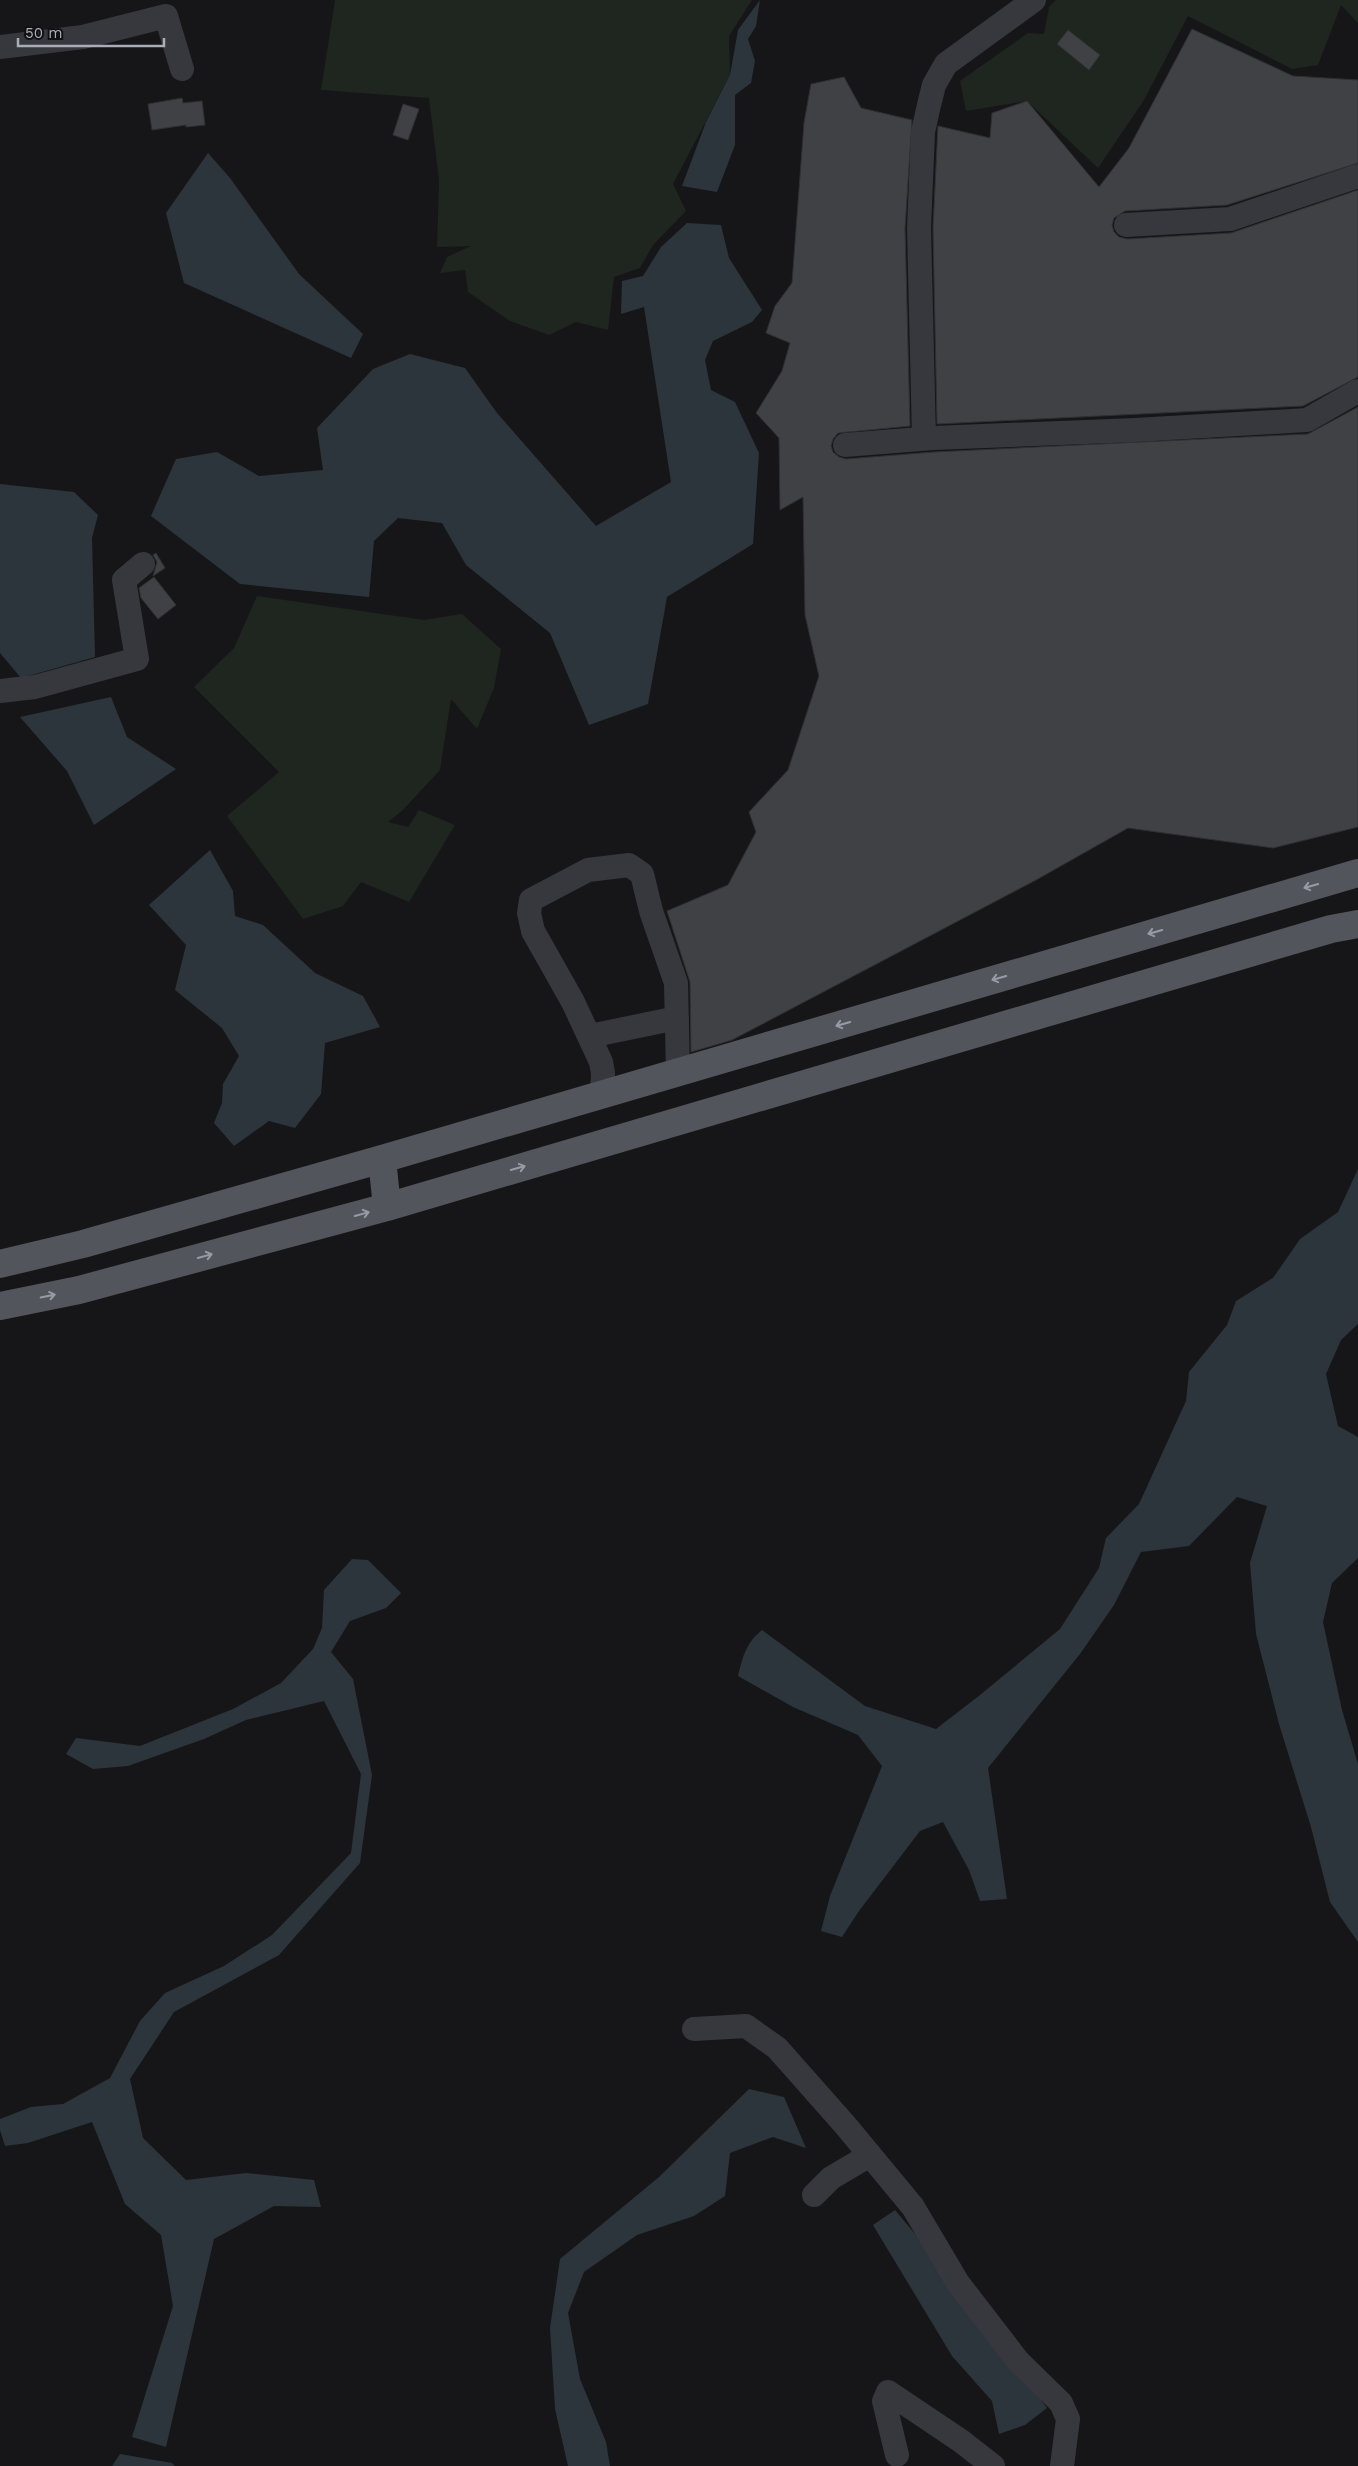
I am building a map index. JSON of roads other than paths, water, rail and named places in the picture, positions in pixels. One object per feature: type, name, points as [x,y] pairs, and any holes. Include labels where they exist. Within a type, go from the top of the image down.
[{"type":"main road","points":[[0,1264],[83,1244],[382,1160],[1358,873]]},
{"type":"main road","points":[[0,1306],[80,1290],[387,1207],[1321,931],[1358,924]]},
{"type":"main road","points":[[382,1160],[387,1207]]},
{"type":"street","points":[[924,438],[919,228],[923,132],[934,85],[946,64],[1034,0]]},
{"type":"street","points":[[0,47],[83,37],[166,16],[182,68]]},
{"type":"street","points":[[1126,225],[1230,219],[1358,176]]},
{"type":"street","points":[[846,445],[924,438],[1135,430],[1307,420],[1358,391]]},
{"type":"street","points":[[0,691],[35,687],[137,659],[124,580],[142,564]]},
{"type":"street","points":[[602,1094],[603,1073],[590,1036],[533,932],[528,913],[531,900],[588,870],[629,864],[642,874],[651,911],[676,983],[678,1072]]},
{"type":"street","points":[[590,1036],[677,1018]]},
{"type":"street","points":[[694,2029],[746,2026],[778,2048],[870,2155],[913,2207],[964,2291],[1018,2362],[1061,2404],[1068,2419],[1062,2466]]},
{"type":"street","points":[[814,2195],[831,2178],[870,2155]]},
{"type":"street","points":[[896,2455],[884,2401],[888,2392],[962,2441],[993,2466]]}]
